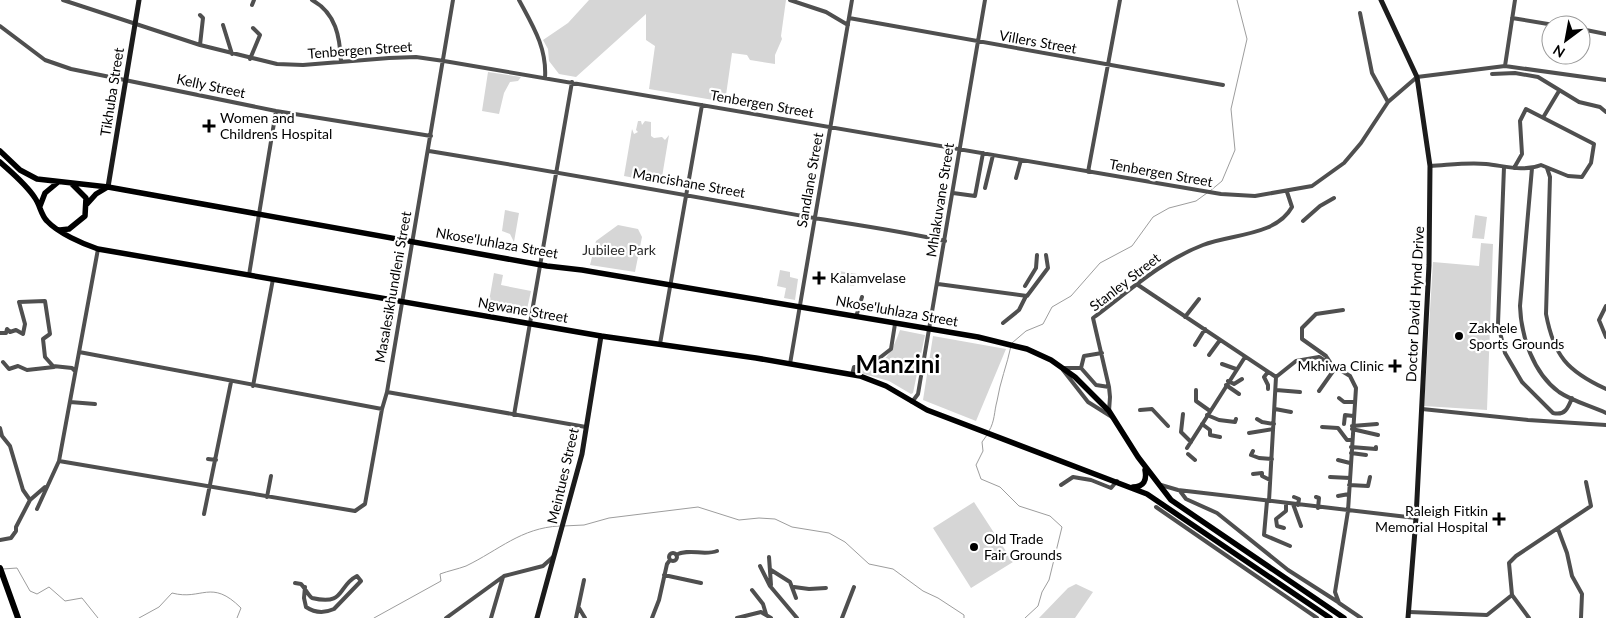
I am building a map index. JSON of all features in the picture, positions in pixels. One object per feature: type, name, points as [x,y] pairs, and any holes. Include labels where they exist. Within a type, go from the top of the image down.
[{"type":"highway","points":[[0,568],[14,618]]},
{"type":"highway","points":[[2,577],[18,618]]},
{"type":"main road","name":"Tikhuba Street","points":[[108,187],[139,0]]},
{"type":"main road","name":"Doctor David Hynd Drive","points":[[1383,1],[1417,77],[1430,166],[1429,265],[1422,409],[1408,615]]},
{"type":"main road","points":[[0,151],[30,176],[57,183],[72,184],[83,194],[87,204],[85,216],[80,222],[69,229],[60,230],[46,220],[31,192],[0,162]]},
{"type":"main road","points":[[40,206],[45,193],[57,183]]},
{"type":"main road","name":"Nkose'luhlaza Street","points":[[72,184],[108,187],[260,216],[978,337],[1027,349],[1051,360],[1075,377],[1110,414],[1138,457]]},
{"type":"main road","points":[[87,204],[96,194],[108,187]]},
{"type":"main road","name":"Ngwane Street","points":[[60,230],[78,241],[98,249],[601,336],[852,375],[886,386],[927,410],[1118,482]]},
{"type":"main road","name":"Meintues Street","points":[[537,618],[567,510],[574,476],[582,454],[601,336]]},
{"type":"main road","points":[[1118,482],[1135,487],[1144,483],[1147,478],[1146,470],[1138,457]]},
{"type":"main road","points":[[1138,457],[1171,500],[1344,618]]},
{"type":"main road","points":[[1118,482],[1170,508],[1330,618]]},
{"type":"street","name":"Tenbergen Street","points":[[63,0],[200,45],[250,59],[277,64],[303,65],[416,57],[572,82],[1215,194],[1256,196],[1287,192],[1312,186],[1344,163],[1361,143],[1388,102],[1417,77]]},
{"type":"street","points":[[252,6],[254,0]]},
{"type":"street","points":[[312,0],[328,13],[337,28],[341,62]]},
{"type":"street","name":"Masalesikhundleni Street","points":[[267,497],[355,512],[365,504],[382,409],[387,392],[453,0]]},
{"type":"street","points":[[519,0],[542,47],[546,62],[545,78]]},
{"type":"street","points":[[790,0],[826,12],[848,25]]},
{"type":"street","name":"Sandlane Street","points":[[790,364],[852,0]]},
{"type":"street","name":"Mhlakuvane Street","points":[[912,402],[918,394],[930,330],[985,0]]},
{"type":"street","points":[[1088,172],[1106,65],[1120,0]]},
{"type":"street","points":[[1505,66],[1515,0]]},
{"type":"street","points":[[1360,13],[1372,73],[1388,102]]},
{"type":"street","points":[[200,15],[203,18],[200,45]]},
{"type":"street","name":"Villers Street","points":[[849,18],[1223,85]]},
{"type":"street","points":[[1512,18],[1541,23]]},
{"type":"street","points":[[223,25],[232,54]]},
{"type":"street","name":"Kelly Street","points":[[0,26],[45,60],[71,69],[276,111],[430,136]]},
{"type":"street","points":[[250,59],[260,35],[253,28]]},
{"type":"street","points":[[1591,32],[1606,34]]},
{"type":"street","points":[[1417,77],[1505,66],[1606,80]]},
{"type":"street","points":[[1492,74],[1515,73],[1538,77],[1580,102],[1600,107],[1606,112]]},
{"type":"street","points":[[514,414],[572,82]]},
{"type":"street","points":[[1544,116],[1559,91]]},
{"type":"street","points":[[1600,107],[1606,104]]},
{"type":"street","points":[[660,344],[702,105]]},
{"type":"street","points":[[1430,166],[1468,164],[1514,168],[1532,168],[1541,165],[1568,176],[1582,177],[1591,163],[1594,144],[1544,116],[1526,109],[1520,121],[1522,154],[1514,168]]},
{"type":"street","points":[[249,275],[276,111]]},
{"type":"street","name":"Mancishane Street","points":[[428,151],[686,194],[814,218],[881,227],[945,241]]},
{"type":"street","points":[[953,193],[975,196],[982,153]]},
{"type":"street","points":[[985,188],[993,155]]},
{"type":"street","points":[[1016,178],[1021,160]]},
{"type":"street","points":[[1504,167],[1498,324],[1505,353],[1522,382],[1553,413],[1559,415],[1564,413],[1572,398]]},
{"type":"street","points":[[1532,168],[1520,324],[1530,352],[1546,380],[1560,393],[1606,413]]},
{"type":"street","points":[[1548,168],[1550,177],[1546,314],[1550,334],[1556,349],[1580,376],[1606,389]]},
{"type":"street","name":"Stanley Street","points":[[1110,414],[1109,388],[1092,318],[1170,261],[1204,244],[1276,223],[1288,214],[1292,207],[1287,192]]},
{"type":"street","points":[[1303,221],[1320,206],[1334,198]]},
{"type":"street","points":[[37,509],[59,461],[98,249]]},
{"type":"street","points":[[1025,286],[1036,268],[1037,255]]},
{"type":"street","points":[[1003,323],[1019,310],[1026,296],[1048,268],[1046,256]]},
{"type":"street","points":[[252,386],[273,279]]},
{"type":"street","points":[[938,284],[1026,296]]},
{"type":"street","points":[[1138,285],[1276,377]]},
{"type":"street","points":[[856,317],[862,297]]},
{"type":"street","points":[[1185,316],[1199,299]]},
{"type":"street","points":[[0,333],[6,333],[7,329],[10,332],[16,330],[23,334],[25,324],[18,302],[45,301],[51,328],[50,334],[43,339],[45,357],[48,363],[56,367]]},
{"type":"street","points":[[1606,306],[1599,320],[1606,337]]},
{"type":"street","points":[[1330,362],[1326,356],[1302,339],[1302,328],[1316,314],[1343,310]]},
{"type":"street","points":[[852,375],[854,367],[868,367],[891,349],[895,324]]},
{"type":"street","points":[[1195,345],[1204,330]]},
{"type":"street","points":[[1209,355],[1220,340]]},
{"type":"street","points":[[79,352],[382,409]]},
{"type":"street","points":[[1081,368],[1084,356],[1102,353]]},
{"type":"street","points":[[1187,448],[1245,357]]},
{"type":"street","points":[[1276,377],[1296,361],[1319,357],[1330,362],[1354,382],[1356,388],[1348,511],[1335,592],[1339,603]]},
{"type":"street","points":[[3,362],[9,369],[18,366],[28,370],[56,367],[72,368],[76,371]]},
{"type":"street","points":[[1222,364],[1236,369]]},
{"type":"street","points":[[1061,367],[1081,368],[1096,385],[1109,388]]},
{"type":"street","points":[[1319,391],[1336,367]]},
{"type":"street","points":[[1268,372],[1264,378],[1268,389]]},
{"type":"street","points":[[1276,377],[1272,459],[1264,535],[1290,546]]},
{"type":"street","points":[[1227,383],[1234,384],[1242,378]]},
{"type":"street","points":[[204,514],[231,382]]},
{"type":"street","points":[[1227,383],[1239,394]]},
{"type":"street","points":[[1196,390],[1196,401],[1208,413],[1230,422],[1235,422],[1236,419]]},
{"type":"street","points":[[1276,390],[1300,392]]},
{"type":"street","points":[[387,392],[586,427]]},
{"type":"street","points":[[1338,398],[1344,402],[1355,402]]},
{"type":"street","points":[[70,402],[95,404]]},
{"type":"street","points":[[1140,410],[1152,409],[1168,426]]},
{"type":"street","points":[[1275,409],[1291,412]]},
{"type":"street","points":[[1422,409],[1528,420],[1606,425]]},
{"type":"street","points":[[1183,414],[1181,432],[1191,442]]},
{"type":"street","points":[[1344,424],[1345,415],[1353,416]]},
{"type":"street","points":[[1256,419],[1274,426]]},
{"type":"street","points":[[1202,424],[1210,430],[1210,435],[1220,438]]},
{"type":"street","points":[[1352,428],[1377,424]]},
{"type":"street","points":[[1249,433],[1274,426]]},
{"type":"street","points":[[1322,427],[1338,428],[1347,440],[1352,440]]},
{"type":"street","points":[[0,428],[2,436],[10,446],[23,490],[30,500]]},
{"type":"street","points":[[1352,428],[1378,435]]},
{"type":"street","points":[[1351,447],[1376,449],[1376,447]]},
{"type":"street","points":[[1252,451],[1251,455],[1272,459]]},
{"type":"street","points":[[1351,453],[1366,455]]},
{"type":"street","points":[[1188,454],[1195,460]]},
{"type":"street","points":[[208,459],[216,460]]},
{"type":"street","points":[[1338,460],[1350,463]]},
{"type":"street","points":[[59,461],[267,497],[271,476]]},
{"type":"street","points":[[1253,474],[1262,473],[1262,476],[1270,480]]},
{"type":"street","points":[[1061,485],[1073,477],[1091,480],[1110,488],[1118,482]]},
{"type":"street","points":[[1330,477],[1350,478]]},
{"type":"street","points":[[1349,485],[1368,486],[1370,477]]},
{"type":"street","points":[[1529,618],[1512,595],[1509,563],[1516,556],[1591,506],[1586,482]]},
{"type":"street","points":[[1157,484],[1180,491],[1318,508],[1390,513],[1416,518]]},
{"type":"street","points":[[0,540],[11,538],[16,532],[16,527],[30,500],[47,485]]},
{"type":"street","points":[[1180,491],[1186,499],[1218,513],[1288,570],[1361,618]]},
{"type":"street","points":[[1338,496],[1349,494]]},
{"type":"street","points":[[1294,497],[1299,499],[1296,505],[1301,526]]},
{"type":"street","points":[[1316,497],[1319,498],[1318,508]]},
{"type":"street","points":[[1284,528],[1277,526],[1276,519],[1286,511],[1286,504]]},
{"type":"street","points":[[1156,507],[1317,618]]},
{"type":"street","points":[[1558,528],[1568,553],[1572,576],[1582,594],[1581,618]]},
{"type":"street","points":[[652,618],[666,564],[670,560],[676,560],[676,555],[682,552],[702,554],[717,551]]},
{"type":"street","points":[[446,618],[504,576],[543,566],[555,555]]},
{"type":"street","points":[[769,557],[773,590]]},
{"type":"street","points":[[760,566],[773,590],[797,618]]},
{"type":"street","points":[[771,570],[794,587],[809,590],[826,588]]},
{"type":"street","points":[[664,575],[702,583]]},
{"type":"street","points":[[295,583],[302,584],[304,587],[310,597],[315,600],[334,600],[339,597],[354,578],[357,576],[361,581],[334,610],[330,611],[311,610],[306,607],[304,587]]},
{"type":"street","points":[[491,618],[504,576]]},
{"type":"street","points":[[576,618],[584,580]]},
{"type":"street","points":[[794,587],[796,598]]},
{"type":"street","points":[[842,618],[854,587]]},
{"type":"street","points":[[752,590],[763,604],[766,614]]},
{"type":"street","points":[[1408,615],[1487,615],[1512,595]]},
{"type":"street","points":[[579,607],[585,618]]},
{"type":"street","points":[[737,618],[761,612],[771,618]]},
{"type":"green space","points":[[589,0],[786,0],[782,39],[775,55],[775,64],[750,60],[747,55],[732,53],[725,102],[649,89],[655,46],[646,40],[646,14],[576,77],[559,74],[549,61],[548,49],[543,40],[568,23]]},
{"type":"green space","points":[[488,72],[521,77],[518,81],[510,82],[504,93],[499,114],[482,111]]},
{"type":"green space","points":[[638,121],[641,121],[642,125],[645,121],[651,122],[651,136],[654,138],[662,137],[665,140],[669,135],[661,183],[624,176],[632,129],[634,134],[638,132],[636,130]]},
{"type":"green space","points":[[505,210],[519,213],[514,242],[510,234],[502,231]]},
{"type":"green space","points":[[1475,215],[1487,217],[1484,239],[1472,238]]},
{"type":"green space","name":"Jubilee Park","points":[[618,225],[638,229],[642,237],[635,272],[590,265],[596,241]]},
{"type":"green space","name":"Zakhele Sports Grounds","points":[[1481,243],[1493,244],[1487,410],[1424,406],[1433,262],[1479,266]]},
{"type":"green space","points":[[780,270],[790,272],[790,277],[798,279],[795,300],[784,298],[786,288],[777,286]]},
{"type":"green space","points":[[839,271],[857,274],[854,286],[837,283]]},
{"type":"green space","points":[[494,273],[503,275],[501,285],[531,291],[526,314],[488,307]]},
{"type":"green space","points":[[900,330],[925,335],[913,393],[911,394],[889,381],[860,373],[860,369],[869,368],[882,362],[894,345]]},
{"type":"green space","points":[[933,336],[1006,349],[976,421],[923,400]]},
{"type":"green space","name":"Old Trade Fair Grounds","points":[[974,502],[1013,562],[971,588],[933,528]]},
{"type":"green space","points":[[1076,584],[1093,592],[1075,618],[1039,618],[1068,588]]},
{"type":"waterway","points":[[1210,191],[1222,181],[1235,150],[1231,109],[1247,39],[1237,0]]},
{"type":"waterway","points":[[1012,343],[1026,331],[1043,324],[1052,307],[1071,296],[1100,263],[1132,246],[1153,217],[1169,208],[1196,201],[1207,193]]},
{"type":"waterway","points":[[989,431],[1011,346]]},
{"type":"waterway","points":[[987,435],[982,442],[983,451],[976,465],[981,479],[1000,487],[1019,506],[1050,516],[1062,527],[1049,580],[1042,592],[1038,606],[1025,618]]},
{"type":"waterway","points":[[563,526],[584,525],[609,518],[698,507],[739,520],[775,519],[792,527],[829,533],[845,542],[869,564],[893,569],[923,591],[938,598],[964,615],[964,618]]},
{"type":"waterway","points":[[374,618],[441,581],[440,574],[466,566],[522,535],[559,526]]},
{"type":"waterway","points":[[3,569],[17,568],[30,591],[37,594],[49,587],[65,601],[82,598],[98,618]]},
{"type":"waterway","points":[[139,618],[159,607],[172,593],[182,595],[206,592],[222,594],[231,599],[241,608],[237,618]]},
{"type":"place","name":"Women and Childrens Hospital","points":[[209,126]]},
{"type":"place","name":"Kalamvelase","points":[[819,278]]},
{"type":"place","name":"Zakhele Sports Grounds","points":[[1459,336]]},
{"type":"place","name":"Mkhiwa Clinic","points":[[1395,366]]},
{"type":"place","name":"Raleigh Fitkin Memorial Hospital","points":[[1499,519]]},
{"type":"place","name":"Old Trade Fair Grounds","points":[[974,547]]},
{"type":"district","name":"Manzini","points":[[898,365]]}]
